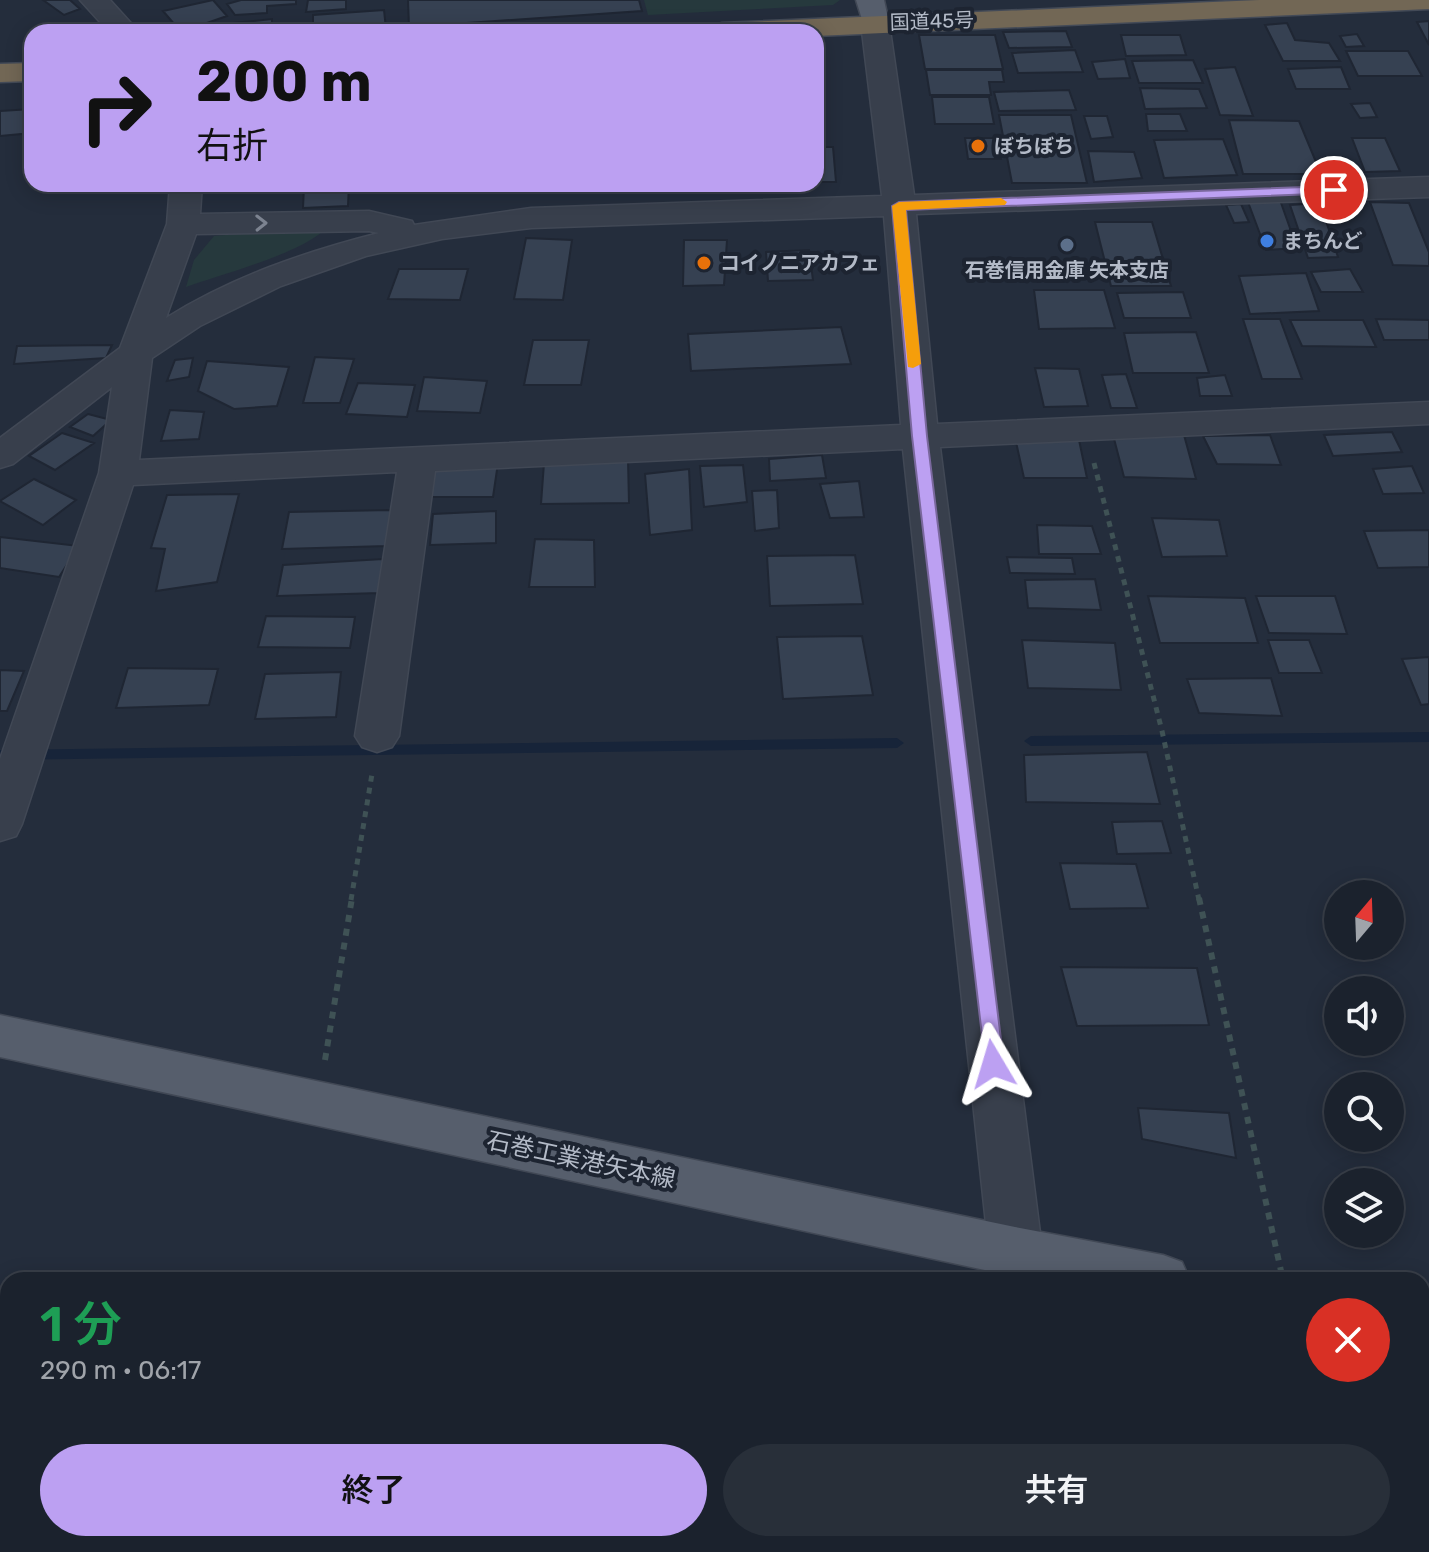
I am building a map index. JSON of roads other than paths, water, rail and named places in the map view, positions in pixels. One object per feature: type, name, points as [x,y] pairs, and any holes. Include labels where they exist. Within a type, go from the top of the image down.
[{"type":"highway","name":"国道45号","points":[[782,24],[872,12],[1429,1]]},
{"type":"highway","points":[[0,73],[24,72]]},
{"type":"main road","name":"石巻工業港矢本線","points":[[0,1036],[317,1104],[1017,1266],[1080,1272]]},
{"type":"street","points":[[94,0],[117,24]]},
{"type":"street","points":[[872,12],[899,206],[920,436],[1017,1266]]},
{"type":"street","points":[[0,456],[187,319],[245,289],[327,257],[416,232],[531,218],[1429,187]]},
{"type":"street","points":[[0,824],[118,473],[135,355],[183,224],[185,192]]},
{"type":"street","points":[[183,224],[369,221],[416,232]]},
{"type":"street","points":[[118,473],[1429,413]]},
{"type":"street","points":[[375,751],[418,461]]},
{"type":"waterway","points":[[1031,741],[1429,737]]},
{"type":"waterway","points":[[0,755],[897,743]]},
{"type":"place","name":"ぼちぼち","points":[[978,146]]},
{"type":"place","name":"まちんど","points":[[1267,241]]},
{"type":"place","name":"石巻信用金庫 矢本支店","points":[[1067,245]]},
{"type":"place","name":"コイノニアカフェ","points":[[704,263]]}]
